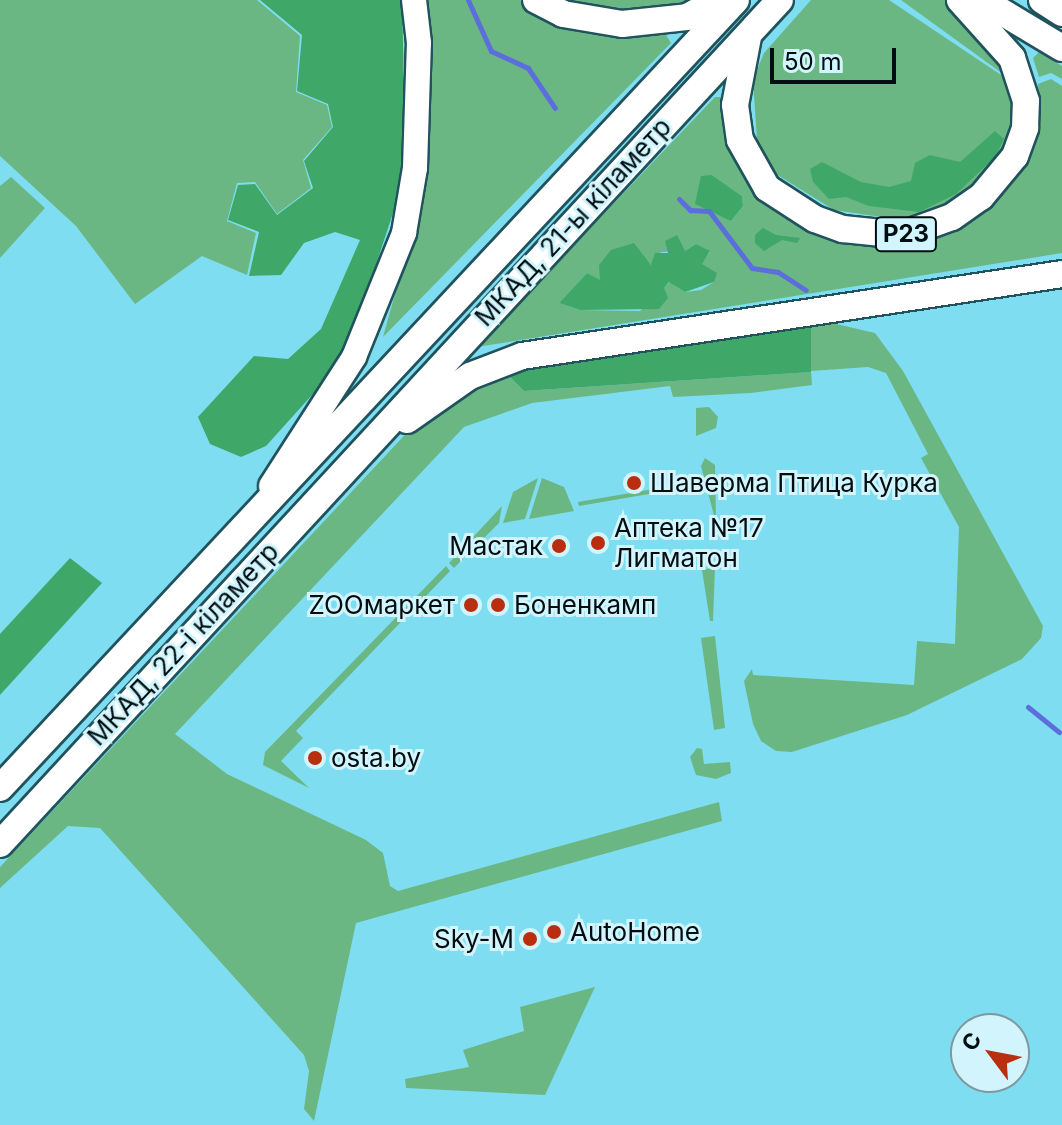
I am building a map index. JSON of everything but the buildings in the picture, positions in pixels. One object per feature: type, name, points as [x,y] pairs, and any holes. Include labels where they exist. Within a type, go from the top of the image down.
[{"type":"highway","points":[[536,0],[563,14],[633,24],[687,17],[718,0]]},
{"type":"highway","name":"МКАД, 21-ы кіламетр","points":[[339,422],[736,0]]},
{"type":"highway","name":"МКАД, 21-ы кіламетр","points":[[366,445],[780,0]]},
{"type":"highway","name":"Р23","points":[[750,30],[735,105],[740,140],[767,188],[815,219],[843,229],[902,235],[952,217],[981,197],[1015,156],[1025,128],[1026,101],[1012,58],[960,0]]},
{"type":"highway","points":[[982,0],[1062,48]]},
{"type":"highway","points":[[1042,0],[1062,13]]},
{"type":"highway","name":"Р23","points":[[344,469],[433,399],[495,363],[522,356],[1062,274]]},
{"type":"highway","name":"МКАД, 22-і кіламетр","points":[[0,788],[339,422]]},
{"type":"highway","name":"МКАД, 22-і кіламетр","points":[[0,844],[366,445]]},
{"type":"main road","points":[[253,513],[354,357],[404,233],[415,168],[419,43],[414,0]]},
{"type":"green space","points":[[0,0],[257,0],[300,36],[296,92],[327,105],[332,127],[303,160],[311,188],[277,214],[255,182],[237,183],[227,221],[256,233],[247,275],[202,256],[135,304],[76,226],[0,156]]},
{"type":"green space","points":[[260,0],[402,0],[405,129],[399,195],[352,337],[330,375],[266,446],[241,457],[210,444],[198,417],[254,356],[288,359],[321,329],[360,240],[335,232],[304,243],[281,275],[249,276],[259,232],[228,220],[238,185],[255,184],[277,215],[313,188],[304,161],[333,127],[328,104],[297,91],[302,35]]},
{"type":"green space","points":[[426,0],[520,0],[532,10],[632,34],[666,35],[671,43],[383,337],[421,201],[429,121]]},
{"type":"green space","points":[[558,0],[690,0],[631,13]]},
{"type":"green space","points":[[811,0],[889,0],[1013,83],[1015,114],[1006,144],[979,181],[936,211],[895,219],[834,210],[776,174],[757,140],[753,80],[764,53]]},
{"type":"green space","points":[[901,0],[954,0],[1011,76],[1003,74]]},
{"type":"green space","points":[[1039,52],[1062,66],[1062,79],[1051,73],[1039,77],[1033,58]]},
{"type":"green space","points":[[1051,79],[1062,86],[1062,253],[477,347],[715,97],[721,97],[726,107],[754,184],[901,245],[947,232],[1039,99],[1038,84]],"holes":[[[712,175],[742,196],[743,206],[731,221],[711,207]],[[696,244],[710,252],[701,264],[714,282],[701,290],[685,292],[670,282],[640,311],[580,310],[559,303],[587,273],[600,281],[647,260],[652,266],[661,252],[685,251]]]},
{"type":"green space","points":[[995,131],[1004,139],[995,157],[956,194],[919,212],[869,206],[846,197],[829,199],[813,182],[810,169],[822,162],[861,182],[889,187],[911,181],[915,163],[930,155],[960,162]]},
{"type":"green space","points":[[712,175],[742,196],[743,206],[731,221],[695,204],[701,176]]},
{"type":"green space","points":[[11,177],[45,208],[0,258],[0,186]]},
{"type":"green space","points":[[763,228],[776,235],[800,238],[797,243],[782,240],[764,251],[755,243],[755,235]]},
{"type":"green space","points":[[677,235],[685,251],[696,244],[710,251],[702,264],[717,273],[714,282],[685,292],[669,282],[664,288],[668,298],[659,309],[580,310],[559,303],[587,273],[600,280],[599,265],[611,250],[634,243],[651,265],[655,253],[668,253],[665,241]]},
{"type":"green space","points":[[832,323],[875,333],[903,371],[1043,626],[1041,638],[1022,659],[907,715],[792,752],[776,751],[761,741],[753,724],[744,681],[752,669],[753,675],[914,685],[917,641],[955,644],[959,527],[921,458],[928,454],[886,373],[868,367],[811,371],[812,385],[751,393],[673,397],[670,386],[532,403],[464,427],[175,734],[227,774],[366,840],[383,853],[390,886],[398,891],[719,802],[722,821],[356,923],[314,1121],[304,1109],[309,1071],[304,1055],[100,828],[68,826],[0,888],[0,867],[416,423],[501,368],[524,391],[810,372],[811,327],[546,359]]},
{"type":"green space","points":[[811,327],[811,372],[524,391],[501,368]]},
{"type":"green space","points":[[709,407],[718,417],[716,428],[696,436],[696,408]]},
{"type":"green space","points":[[705,458],[715,465],[716,523],[701,466]]},
{"type":"green space","points":[[538,478],[525,519],[503,523],[513,492]]},
{"type":"green space","points":[[542,478],[564,487],[574,511],[529,519]]},
{"type":"green space","points":[[683,484],[684,488],[579,506],[578,502]]},
{"type":"green space","points":[[502,506],[499,523],[454,568],[449,563]]},
{"type":"green space","points":[[70,558],[102,583],[0,695],[0,634]]},
{"type":"green space","points":[[446,566],[450,571],[296,731],[303,738],[281,761],[309,788],[263,765],[265,752]]},
{"type":"green space","points":[[715,567],[713,621],[710,621],[702,570]]},
{"type":"green space","points":[[715,636],[725,728],[714,730],[701,638]]},
{"type":"green space","points":[[697,748],[702,749],[704,764],[730,762],[731,773],[716,779],[696,775],[690,757]]},
{"type":"green space","points":[[595,987],[545,1095],[406,1088],[405,1079],[469,1067],[463,1050],[524,1031],[520,1007]]},
{"type":"waterway","points":[[468,0],[491,51],[528,68],[555,108]]},
{"type":"waterway","points":[[679,199],[690,210],[709,211],[752,268],[778,272],[806,290]]},
{"type":"waterway","points":[[1028,707],[1059,732]]},
{"type":"place","name":"Шаверма Птица Курка","points":[[634,483]]},
{"type":"place","name":"Аптека №17 Лигматон","points":[[598,543]]},
{"type":"place","name":"Мастак","points":[[559,546]]},
{"type":"place","name":"ZOOмаркет","points":[[471,605]]},
{"type":"place","name":"Боненкамп","points":[[498,605]]},
{"type":"place","name":"osta.by","points":[[315,758]]},
{"type":"place","name":"AutoHome","points":[[554,932]]},
{"type":"place","name":"Sky-M","points":[[530,939]]}]
